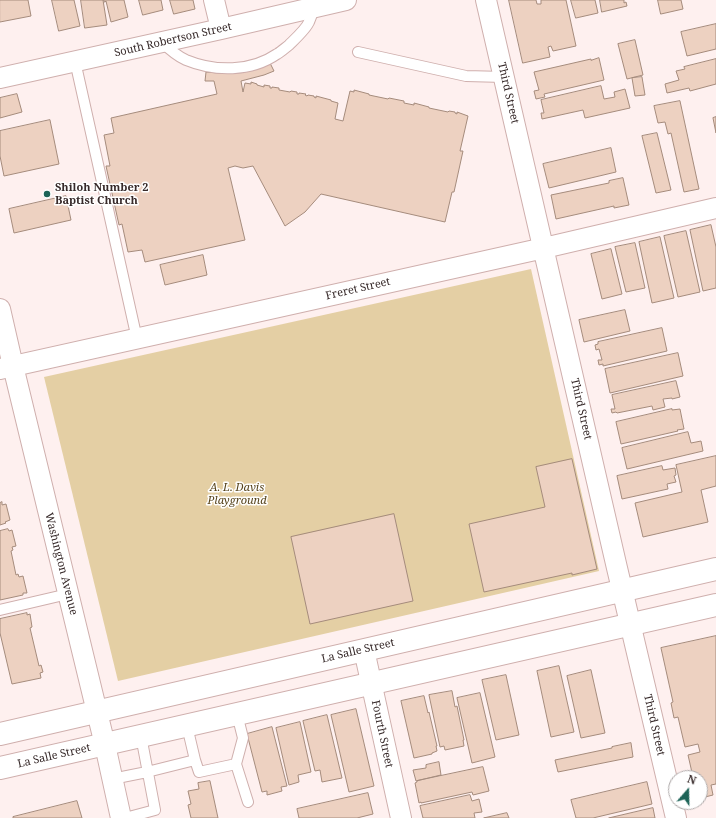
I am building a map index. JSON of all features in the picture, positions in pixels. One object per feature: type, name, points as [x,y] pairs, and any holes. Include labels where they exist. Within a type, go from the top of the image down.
[{"type":"street","points":[[214,0],[221,29]]},
{"type":"street","name":"South Robertson Street","points":[[0,78],[346,0]]},
{"type":"street","name":"Third Street","points":[[486,0],[676,818]]},
{"type":"street","name":"Freret Street","points":[[6,368],[544,248],[716,208]]},
{"type":"street","name":"Washington Avenue","points":[[0,309],[6,368],[68,594],[120,818]]},
{"type":"street","name":"La Salle Street","points":[[0,734],[716,568]]},
{"type":"street","name":"La Salle Street","points":[[0,768],[716,605]]},
{"type":"street","name":"Fourth Street","points":[[364,650],[401,818]]},
{"type":"lane","points":[[162,42],[173,53],[186,60],[208,67],[243,67],[258,64],[277,54],[294,40],[309,23],[314,7]]},
{"type":"lane","points":[[358,52],[466,76],[504,76]]},
{"type":"lane","points":[[75,61],[137,339]]},
{"type":"lane","points":[[0,610],[68,594]]},
{"type":"lane","points":[[237,714],[243,738],[236,764],[248,802]]},
{"type":"lane","points":[[187,726],[199,772],[236,764]]},
{"type":"lane","points":[[125,818],[155,810],[141,736]]},
{"type":"lane","points":[[112,779],[195,760]]},
{"type":"green space","name":"A. L. Davis Playground","points":[[531,269],[599,571],[118,681],[44,377]]},
{"type":"building","points":[[0,0],[28,0],[31,16],[0,22]]},
{"type":"building","points":[[52,0],[74,0],[80,26],[59,31]]},
{"type":"building","points":[[81,0],[103,0],[107,25],[85,28]]},
{"type":"building","points":[[104,0],[124,0],[128,17],[111,22],[106,1],[105,2]]},
{"type":"building","points":[[139,0],[161,0],[163,10],[143,15]]},
{"type":"building","points":[[170,0],[193,0],[195,9],[174,14]]},
{"type":"building","points":[[509,0],[536,0],[537,4],[541,4],[541,0],[566,0],[576,46],[553,51],[551,46],[548,47],[550,57],[523,63]]},
{"type":"building","points":[[571,0],[595,0],[598,13],[576,18]]},
{"type":"building","points":[[600,0],[624,0],[624,3],[626,2],[627,6],[602,12]]},
{"type":"building","points":[[658,0],[681,0],[683,9],[661,14]]},
{"type":"building","points":[[716,24],[716,49],[687,56],[681,32]]},
{"type":"building","points":[[635,40],[643,75],[627,79],[618,44]]},
{"type":"building","points":[[599,58],[604,80],[544,94],[545,97],[536,99],[534,91],[539,90],[534,72]]},
{"type":"building","points":[[716,59],[716,84],[690,91],[689,88],[667,93],[665,84],[679,80],[676,71],[685,69],[684,67]]},
{"type":"building","points":[[270,63],[274,71],[241,81],[243,92],[245,83],[251,84],[251,82],[264,87],[264,85],[270,86],[270,88],[279,88],[279,90],[297,92],[297,94],[306,94],[305,95],[307,96],[314,96],[316,98],[316,96],[331,100],[338,103],[335,119],[343,121],[350,91],[354,92],[354,90],[369,95],[404,101],[404,103],[414,105],[414,103],[429,108],[455,112],[457,114],[457,112],[468,116],[460,151],[463,151],[454,192],[452,192],[445,222],[321,194],[305,212],[285,226],[253,166],[243,168],[235,166],[228,168],[245,240],[145,262],[142,250],[128,252],[122,224],[119,225],[106,166],[110,166],[104,135],[114,133],[111,118],[217,94],[214,81],[205,81],[206,72],[219,73]]},
{"type":"building","points":[[642,77],[645,95],[635,96],[632,78]]},
{"type":"building","points":[[601,86],[604,99],[615,97],[614,92],[625,89],[630,108],[585,118],[583,110],[542,119],[541,113],[544,113],[541,100]]},
{"type":"building","points":[[17,94],[22,112],[0,118],[0,98]]},
{"type":"building","points":[[680,101],[699,189],[684,192],[671,133],[668,134],[665,122],[658,123],[654,106]]},
{"type":"building","points":[[716,117],[716,133],[713,118]]},
{"type":"building","points":[[50,120],[59,164],[4,176],[0,156],[0,131]]},
{"type":"building","points":[[657,133],[671,190],[656,193],[642,136]]},
{"type":"building","points":[[611,148],[616,172],[549,188],[543,164]]},
{"type":"building","points":[[623,178],[629,205],[614,208],[614,206],[556,219],[551,195],[609,183],[609,181]]},
{"type":"building","points":[[66,196],[71,220],[14,233],[9,209]]},
{"type":"building","points":[[711,225],[716,247],[716,288],[703,291],[690,230]]},
{"type":"building","points":[[686,231],[700,292],[678,297],[664,236]]},
{"type":"building","points":[[660,237],[674,298],[652,303],[639,242]]},
{"type":"building","points":[[635,243],[645,288],[626,292],[615,247]]},
{"type":"building","points":[[611,249],[622,294],[602,299],[591,254]]},
{"type":"building","points":[[203,255],[207,275],[165,285],[160,265]]},
{"type":"building","points":[[625,310],[630,331],[584,342],[579,320]]},
{"type":"building","points":[[662,328],[667,351],[603,366],[603,364],[599,365],[598,360],[602,360],[599,349],[596,350],[595,345],[598,344],[598,342]]},
{"type":"building","points":[[678,353],[683,376],[610,393],[605,369]]},
{"type":"building","points":[[676,381],[680,397],[663,399],[665,407],[653,410],[652,406],[612,413],[611,409],[615,409],[612,395]]},
{"type":"building","points":[[672,409],[680,409],[684,429],[621,444],[616,422]]},
{"type":"building","points":[[688,432],[691,443],[701,441],[703,451],[627,469],[622,448]]},
{"type":"building","points":[[716,456],[716,486],[701,490],[708,522],[643,537],[635,503],[682,492],[676,465]]},
{"type":"building","points":[[572,459],[597,569],[484,592],[469,524],[545,507],[536,467]]},
{"type":"building","points":[[662,466],[663,470],[675,468],[676,475],[674,476],[676,482],[667,484],[668,489],[622,499],[617,476]]},
{"type":"building","points":[[2,502],[2,505],[6,504],[10,520],[0,525],[0,503]]},
{"type":"building","points":[[394,514],[413,601],[310,624],[291,537]]},
{"type":"building","points":[[8,529],[9,531],[12,530],[16,546],[12,547],[13,550],[11,551],[16,575],[18,574],[19,577],[23,576],[27,593],[0,600],[0,531]]},
{"type":"building","points":[[27,613],[27,615],[30,614],[32,627],[30,628],[39,666],[41,665],[43,672],[40,673],[41,678],[12,684],[0,633],[0,619]]},
{"type":"building","points":[[716,636],[716,784],[711,785],[713,795],[708,796],[708,770],[691,770],[688,755],[700,752],[698,744],[685,747],[678,717],[674,718],[671,703],[673,702],[661,648]]},
{"type":"building","points":[[559,666],[574,732],[551,737],[537,671]]},
{"type":"building","points":[[591,670],[605,733],[581,738],[567,676]]},
{"type":"building","points":[[506,675],[519,735],[496,740],[482,680]]},
{"type":"building","points":[[452,691],[455,707],[457,706],[464,746],[445,750],[444,746],[440,747],[429,695]]},
{"type":"building","points":[[480,693],[495,757],[472,763],[457,698]]},
{"type":"building","points":[[424,696],[437,751],[432,754],[414,758],[401,701]]},
{"type":"building","points":[[356,709],[374,786],[349,792],[331,715]]},
{"type":"building","points":[[327,715],[342,778],[322,782],[320,770],[315,771],[303,721]]},
{"type":"building","points":[[300,722],[311,772],[298,775],[299,782],[289,785],[276,728]]},
{"type":"building","points":[[272,727],[287,786],[281,787],[282,791],[267,795],[267,791],[262,792],[247,734]]},
{"type":"building","points":[[631,743],[633,757],[558,772],[555,760]]},
{"type":"building","points":[[439,762],[441,775],[416,781],[413,770],[426,768],[426,765]]},
{"type":"building","points":[[483,767],[489,791],[473,795],[472,792],[419,803],[415,783],[417,781]]},
{"type":"building","points":[[210,781],[218,818],[191,818],[188,805],[191,804],[188,791],[199,789],[198,783]]},
{"type":"building","points":[[647,782],[652,804],[593,818],[576,818],[571,800]]},
{"type":"building","points":[[368,793],[373,814],[357,818],[299,818],[297,809]]},
{"type":"building","points":[[470,795],[472,801],[479,799],[482,812],[474,813],[475,818],[423,818],[420,806]]},
{"type":"building","points":[[77,801],[82,818],[13,818],[13,817]]},
{"type":"building","points":[[653,808],[655,818],[609,818]]},
{"type":"building","points":[[507,813],[509,818],[484,818]]},
{"type":"place","name":"Shiloh Number 2 Baptist Church","points":[[47,194]]}]
